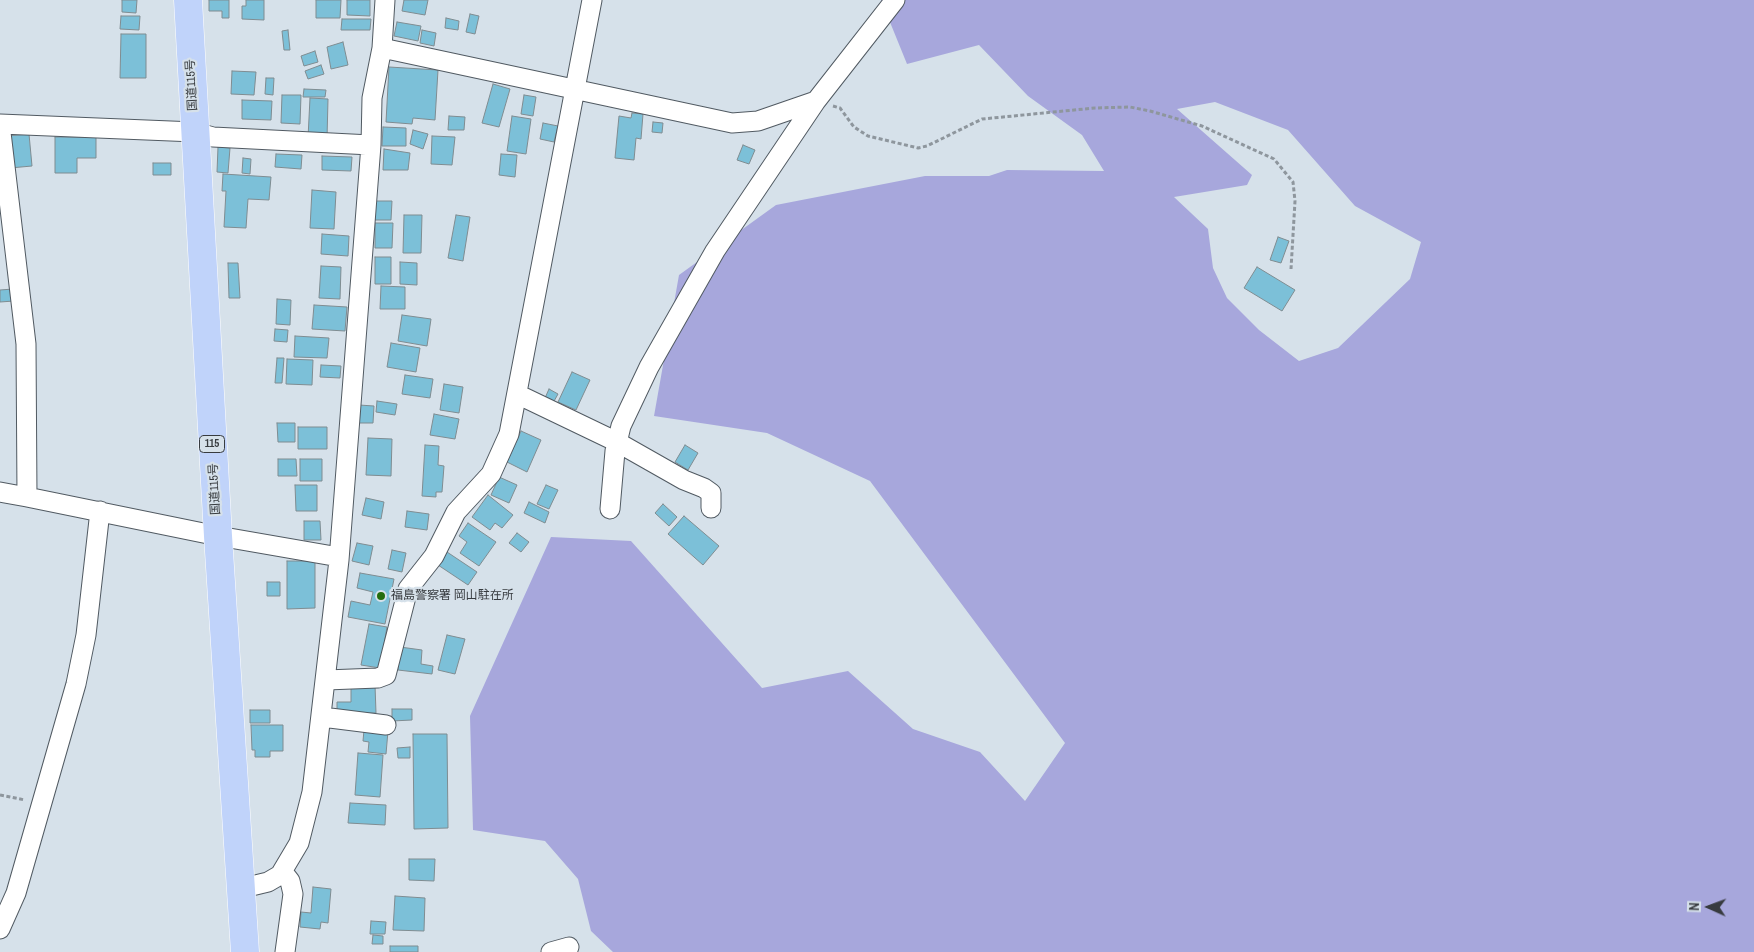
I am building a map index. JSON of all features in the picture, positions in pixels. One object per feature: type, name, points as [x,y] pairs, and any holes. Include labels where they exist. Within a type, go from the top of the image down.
[{"type":"highway","name":"国道115号","points":[[188,0],[239,889],[245,952]]},
{"type":"highway","name":"国道115号","points":[[238,952],[239,889]]},
{"type":"street","points":[[239,889],[268,882],[283,872],[299,843],[308,811],[322,717],[339,557],[371,145],[372,98],[382,48],[386,0]]},
{"type":"street","points":[[326,680],[378,678],[386,675],[408,589],[434,556],[456,512],[491,474],[509,434],[592,0]]},
{"type":"street","points":[[610,509],[621,426],[650,367],[715,251],[816,101],[895,0]]},
{"type":"street","points":[[382,48],[576,91],[732,122],[767,119],[816,101]]},
{"type":"street","points":[[27,497],[26,344],[0,124],[195,132],[213,137],[371,145]]},
{"type":"street","points":[[517,394],[618,442],[664,470],[704,488],[711,493],[711,508]]},
{"type":"street","points":[[0,492],[218,536],[339,557]]},
{"type":"street","points":[[0,928],[16,893],[76,684],[84,645],[100,511]]},
{"type":"street","points":[[322,717],[386,725]]},
{"type":"street","points":[[283,872],[290,881],[293,894],[285,952]]},
{"type":"path","points":[[816,101],[840,108],[854,128],[868,136],[918,148],[927,146],[982,119],[1095,108],[1130,107],[1202,126],[1274,159],[1293,182],[1296,201],[1291,269]]},
{"type":"path","points":[[0,795],[43,804]]},
{"type":"shaded area","points":[[881,0],[1754,0],[1754,952],[613,952],[591,931],[578,879],[545,841],[473,830],[470,716],[551,537],[631,541],[762,688],[848,671],[913,729],[980,752],[1025,801],[1065,743],[870,481],[767,433],[654,416],[679,275],[776,205],[925,176],[989,176],[1007,170],[1104,171],[1082,135],[1028,96],[979,45],[907,64]],"holes":[[[1215,102],[1288,130],[1355,206],[1421,242],[1410,279],[1338,348],[1299,361],[1259,330],[1227,298],[1213,268],[1208,229],[1174,197],[1247,185],[1252,175],[1177,109]]]},
{"type":"building","points":[[122,0],[137,0],[136,13],[122,12]]},
{"type":"building","points":[[209,0],[229,0],[229,18],[222,18],[222,11],[209,11]]},
{"type":"building","points":[[246,0],[264,0],[264,20],[242,19],[242,6],[246,6]]},
{"type":"building","points":[[316,0],[341,0],[340,18],[316,18]]},
{"type":"building","points":[[347,0],[370,0],[370,16],[347,15]]},
{"type":"building","points":[[404,0],[428,0],[425,15],[402,11]]},
{"type":"building","points":[[470,14],[479,16],[475,34],[466,32]]},
{"type":"building","points":[[121,16],[140,16],[139,30],[120,29]]},
{"type":"building","points":[[446,18],[459,21],[458,30],[445,28]]},
{"type":"building","points":[[342,19],[371,19],[370,30],[341,30]]},
{"type":"building","points":[[397,22],[421,26],[418,41],[394,36]]},
{"type":"building","points":[[288,30],[290,50],[284,50],[282,31]]},
{"type":"building","points":[[422,30],[436,33],[434,46],[420,43]]},
{"type":"building","points":[[121,34],[146,34],[146,78],[120,78]]},
{"type":"building","points":[[343,42],[348,65],[331,69],[327,47]]},
{"type":"building","points":[[315,51],[318,62],[304,66],[301,56]]},
{"type":"building","points":[[321,65],[324,74],[308,79],[305,71]]},
{"type":"building","points":[[389,67],[438,70],[435,120],[413,118],[412,124],[386,122]]},
{"type":"building","points":[[232,71],[256,72],[254,95],[231,94]]},
{"type":"building","points":[[266,78],[274,78],[273,95],[265,94]]},
{"type":"building","points":[[493,84],[510,89],[499,127],[482,123]]},
{"type":"building","points":[[304,89],[326,90],[325,97],[303,97]]},
{"type":"building","points":[[282,95],[301,95],[300,124],[281,123]]},
{"type":"building","points":[[524,95],[536,97],[533,116],[521,114]]},
{"type":"building","points":[[310,98],[328,99],[327,139],[308,138]]},
{"type":"building","points":[[242,100],[272,101],[271,120],[242,119]]},
{"type":"building","points":[[632,113],[643,114],[641,139],[636,138],[634,160],[615,158],[619,116],[631,118]]},
{"type":"building","points":[[449,116],[465,117],[464,130],[448,130]]},
{"type":"building","points":[[512,116],[531,119],[526,154],[507,151]]},
{"type":"building","points":[[653,122],[663,123],[662,133],[652,132]]},
{"type":"building","points":[[543,123],[558,126],[554,142],[540,139]]},
{"type":"building","points":[[383,127],[406,128],[406,146],[382,146]]},
{"type":"building","points":[[413,130],[428,134],[423,149],[410,144]]},
{"type":"building","points":[[29,134],[32,166],[10,168],[7,136]]},
{"type":"building","points":[[432,136],[455,137],[452,165],[431,164]]},
{"type":"building","points":[[55,137],[96,137],[96,158],[77,158],[77,173],[55,173]]},
{"type":"building","points":[[743,145],[755,150],[749,164],[737,160]]},
{"type":"building","points":[[218,147],[230,148],[228,173],[217,172]]},
{"type":"building","points":[[384,149],[410,153],[408,170],[383,170]]},
{"type":"building","points":[[276,154],[302,155],[301,169],[275,167]]},
{"type":"building","points":[[501,154],[517,155],[515,177],[499,175]]},
{"type":"building","points":[[322,156],[352,157],[351,171],[322,170]]},
{"type":"building","points":[[243,158],[251,159],[250,174],[242,173]]},
{"type":"building","points":[[153,163],[171,163],[171,175],[153,175]]},
{"type":"building","points":[[223,174],[271,177],[269,200],[248,199],[246,228],[224,227],[226,191],[222,191]]},
{"type":"building","points":[[312,190],[336,192],[334,229],[310,228]]},
{"type":"building","points":[[375,201],[392,201],[391,220],[375,220]]},
{"type":"building","points":[[404,215],[422,215],[421,253],[403,253]]},
{"type":"building","points":[[456,215],[470,217],[463,261],[448,258]]},
{"type":"building","points":[[375,223],[393,223],[392,248],[375,248]]},
{"type":"building","points":[[322,234],[349,236],[348,256],[321,254]]},
{"type":"building","points":[[1278,237],[1289,241],[1281,263],[1270,260]]},
{"type":"building","points":[[375,257],[391,257],[391,284],[375,284]]},
{"type":"building","points":[[400,262],[417,263],[417,285],[400,284]]},
{"type":"building","points":[[228,263],[238,263],[240,298],[229,298]]},
{"type":"building","points":[[321,266],[341,267],[340,299],[319,298]]},
{"type":"building","points":[[1257,267],[1295,290],[1282,311],[1244,288]]},
{"type":"building","points":[[381,286],[405,287],[405,309],[380,309]]},
{"type":"building","points":[[13,289],[14,301],[0,302],[0,290]]},
{"type":"building","points":[[277,299],[291,300],[290,325],[276,324]]},
{"type":"building","points":[[314,305],[347,307],[345,331],[312,329]]},
{"type":"building","points":[[402,315],[431,319],[427,346],[398,341]]},
{"type":"building","points":[[275,329],[288,330],[287,342],[274,341]]},
{"type":"building","points":[[295,336],[329,338],[327,358],[294,357]]},
{"type":"building","points":[[391,343],[420,348],[416,372],[387,367]]},
{"type":"building","points":[[277,358],[284,358],[282,383],[275,383]]},
{"type":"building","points":[[287,359],[313,360],[312,385],[286,384]]},
{"type":"building","points":[[321,365],[341,366],[340,378],[320,377]]},
{"type":"building","points":[[572,372],[590,380],[576,410],[558,402]]},
{"type":"building","points":[[405,375],[433,379],[430,398],[402,394]]},
{"type":"building","points":[[444,384],[463,387],[459,413],[440,410]]},
{"type":"building","points":[[549,389],[558,394],[553,403],[545,398]]},
{"type":"building","points":[[377,401],[397,404],[395,415],[376,412]]},
{"type":"building","points":[[359,405],[374,406],[373,423],[359,423]]},
{"type":"building","points":[[434,414],[459,419],[455,439],[430,435]]},
{"type":"building","points":[[277,423],[295,423],[295,442],[278,442]]},
{"type":"building","points":[[298,427],[327,427],[327,449],[298,449]]},
{"type":"building","points":[[521,431],[541,440],[527,472],[507,462]]},
{"type":"building","points":[[368,438],[392,439],[391,476],[366,475]]},
{"type":"building","points":[[425,445],[439,446],[438,465],[444,466],[442,492],[436,492],[436,497],[422,496]]},
{"type":"building","points":[[685,445],[698,453],[688,470],[675,462]]},
{"type":"building","points":[[278,459],[296,459],[297,476],[278,476]]},
{"type":"building","points":[[300,459],[322,459],[322,481],[300,481]]},
{"type":"building","points":[[499,477],[517,485],[509,503],[491,495]]},
{"type":"building","points":[[295,485],[317,485],[317,511],[296,511]]},
{"type":"building","points":[[546,485],[558,490],[549,509],[537,504]]},
{"type":"building","points":[[488,495],[513,515],[502,528],[495,523],[490,530],[472,517]]},
{"type":"building","points":[[366,498],[384,502],[381,519],[362,515]]},
{"type":"building","points":[[529,502],[549,512],[545,523],[524,513]]},
{"type":"building","points":[[663,504],[677,517],[669,526],[655,513]]},
{"type":"building","points":[[407,511],[429,514],[427,530],[405,527]]},
{"type":"building","points":[[684,516],[719,546],[703,565],[668,534]]},
{"type":"building","points":[[304,521],[320,521],[321,540],[304,540]]},
{"type":"building","points":[[468,523],[496,542],[479,566],[460,553],[467,542],[459,536]]},
{"type":"building","points":[[517,533],[529,542],[521,552],[509,543]]},
{"type":"building","points":[[357,543],[373,546],[369,565],[352,561]]},
{"type":"building","points":[[392,550],[406,553],[402,572],[388,569]]},
{"type":"building","points":[[447,552],[477,572],[468,585],[438,565]]},
{"type":"building","points":[[287,561],[315,561],[315,608],[287,609]]},
{"type":"building","name":"福島警察署 岡山駐在所","points":[[360,573],[394,579],[385,624],[348,617],[351,601],[370,605],[373,592],[357,588]]},
{"type":"building","points":[[267,582],[280,582],[280,596],[267,596]]},
{"type":"building","points":[[369,624],[387,627],[380,668],[361,665]]},
{"type":"building","points":[[447,635],[465,639],[455,674],[438,670]]},
{"type":"building","points":[[400,647],[422,650],[421,664],[433,666],[432,674],[398,670]]},
{"type":"building","points":[[351,685],[375,685],[376,713],[337,714],[337,702],[351,702]]},
{"type":"building","points":[[392,709],[412,709],[412,720],[392,721]]},
{"type":"building","points":[[250,710],[270,710],[270,723],[250,723]]},
{"type":"building","points":[[251,725],[283,725],[283,751],[270,751],[270,757],[255,757],[255,750],[252,750]]},
{"type":"building","points":[[364,730],[388,731],[386,754],[368,752],[369,742],[363,741]]},
{"type":"building","points":[[413,734],[447,734],[448,828],[414,829]]},
{"type":"building","points":[[410,747],[410,758],[398,758],[397,748]]},
{"type":"building","points":[[358,753],[383,755],[380,797],[355,795]]},
{"type":"building","points":[[350,803],[386,805],[385,825],[348,823]]},
{"type":"building","points":[[409,859],[435,859],[434,881],[409,880]]},
{"type":"building","points":[[313,887],[331,889],[328,923],[321,922],[320,929],[300,927],[301,912],[311,913]]},
{"type":"building","points":[[395,896],[425,898],[424,931],[393,930]]},
{"type":"building","points":[[371,921],[386,922],[385,934],[370,934]]},
{"type":"building","points":[[373,935],[383,936],[383,944],[372,944]]},
{"type":"building","points":[[390,946],[418,946],[418,952],[390,952]]},
{"type":"place","name":"福島警察署 岡山駐在所","points":[[381,596]]}]
